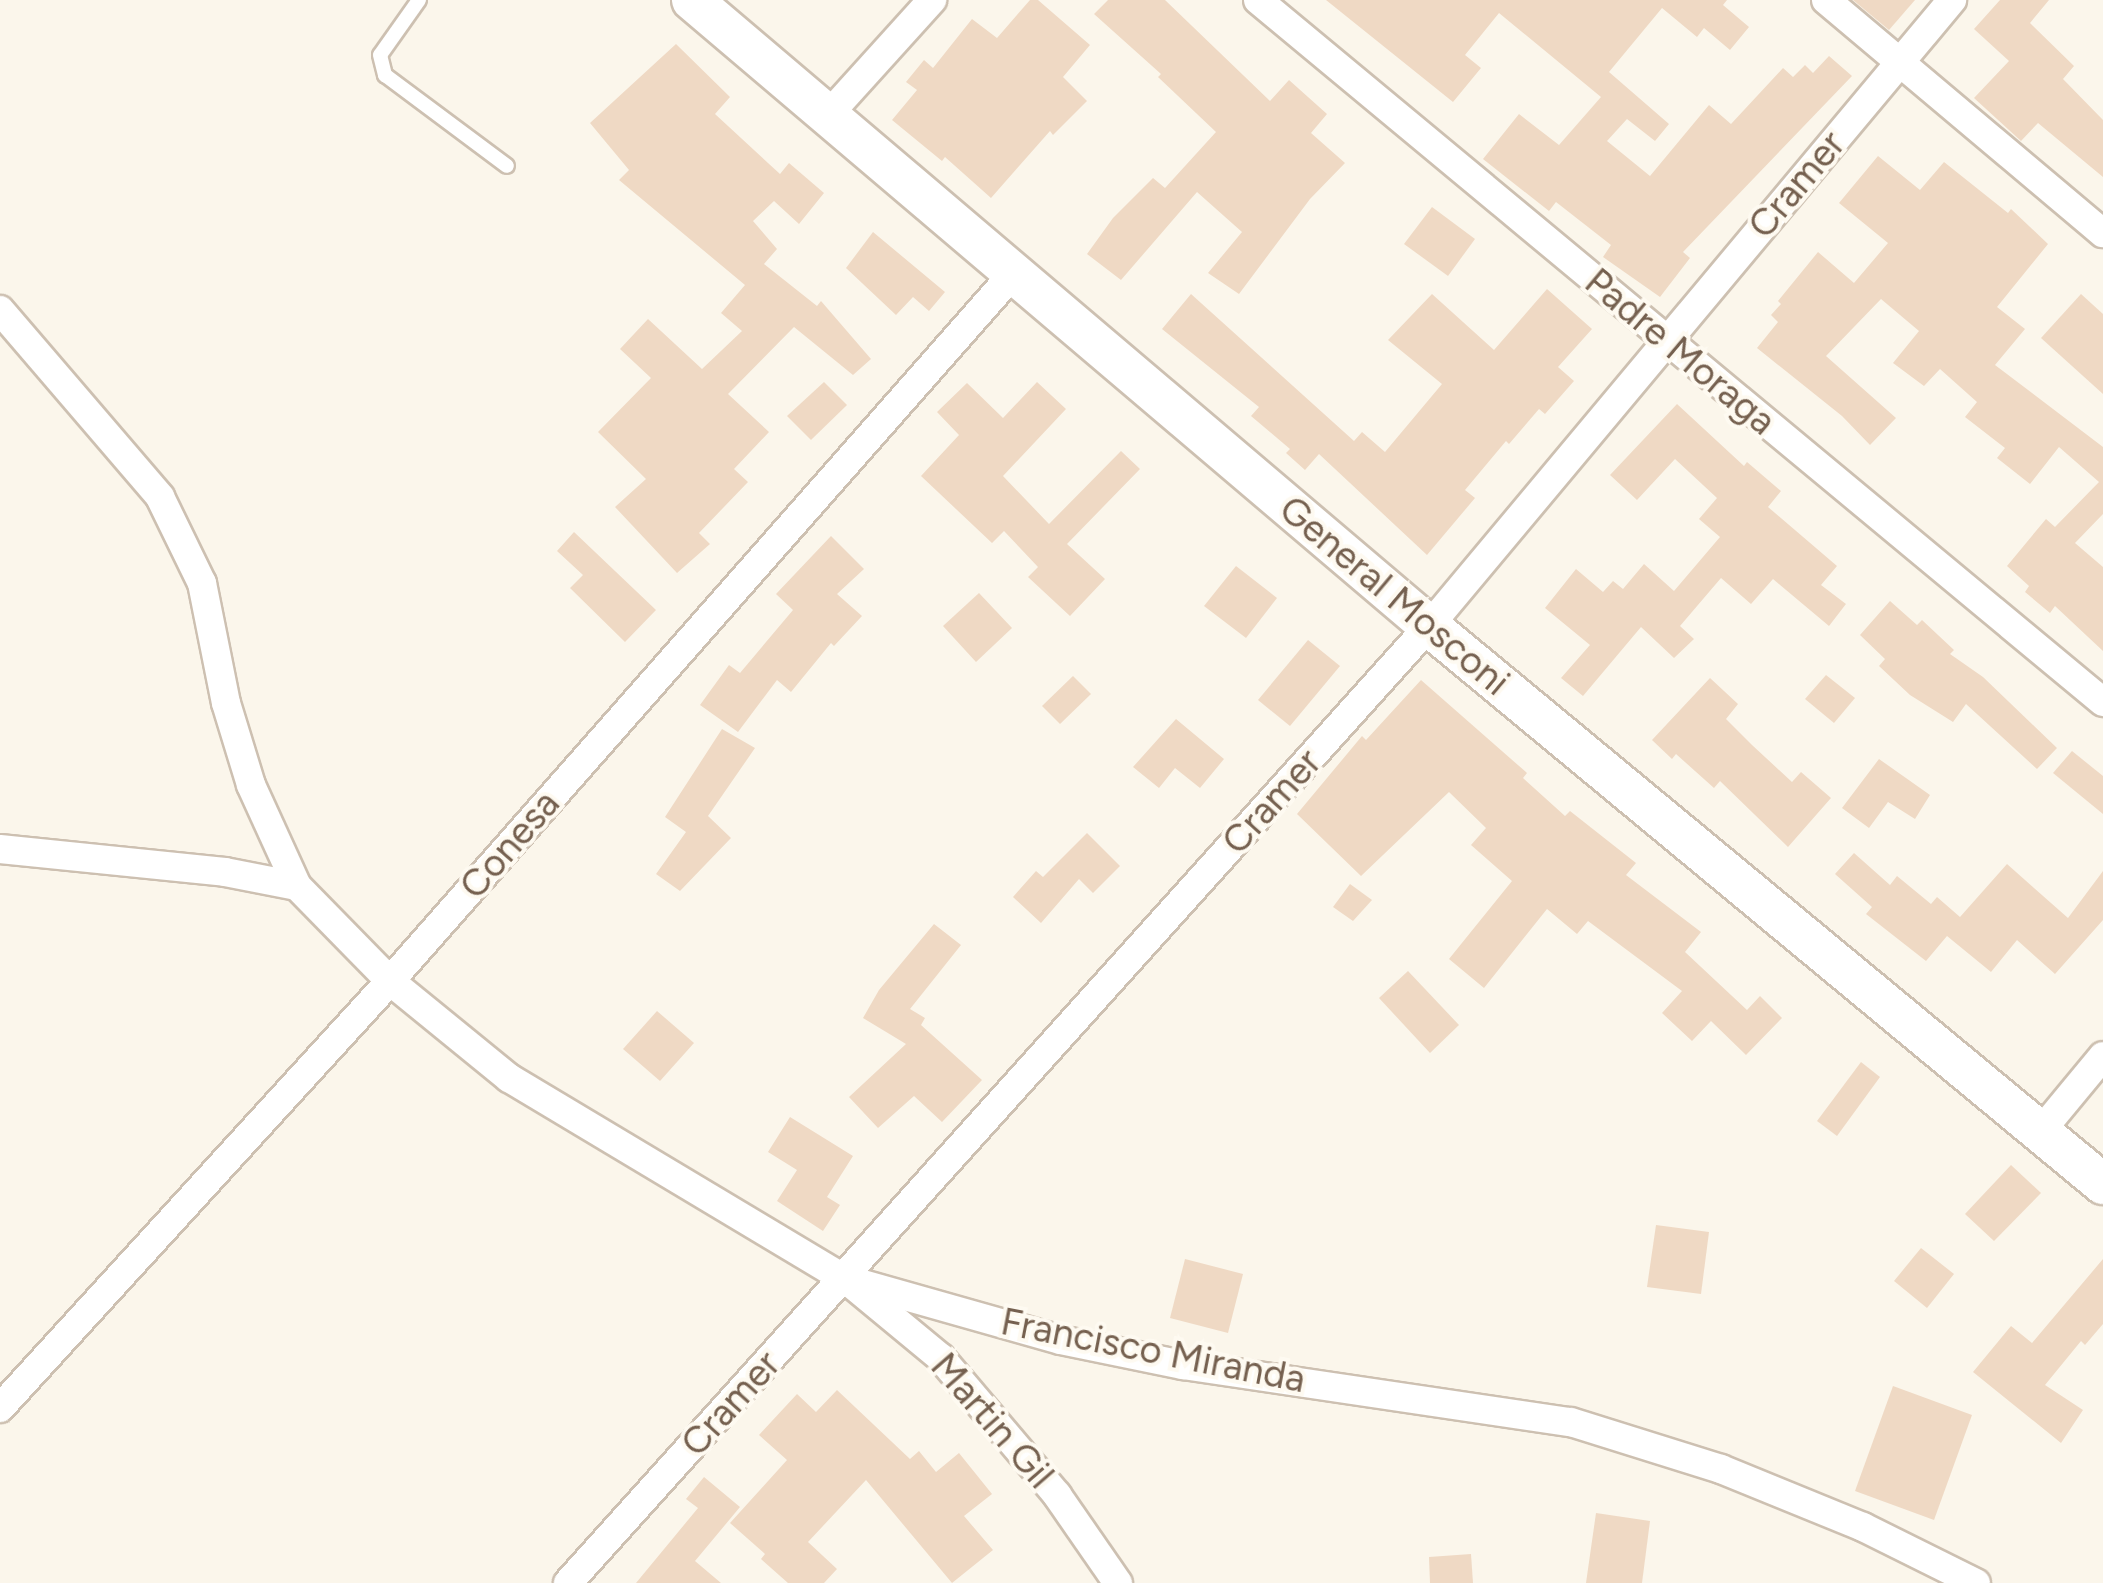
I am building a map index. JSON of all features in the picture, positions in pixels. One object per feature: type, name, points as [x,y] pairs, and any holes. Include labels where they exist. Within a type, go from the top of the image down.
[{"type":"street","name":"General Mosconi","points":[[692,0],[1429,626],[2103,1184]]},
{"type":"street","points":[[829,114],[932,0]]},
{"type":"street","name":"Padre Moraga","points":[[1258,0],[2103,702]]},
{"type":"street","points":[[1826,0],[2103,233]]},
{"type":"street","name":"Cramer","points":[[568,1583],[1429,626],[1952,0]]},
{"type":"street","name":"Conesa","points":[[0,1408],[390,981],[1012,274]]},
{"type":"street","points":[[0,310],[160,497],[202,582],[226,703],[246,768],[297,886]]},
{"type":"street","points":[[0,849],[225,872],[297,886]]},
{"type":"street","name":"Francisco Miranda","points":[[297,886],[390,981],[509,1078],[845,1278],[1061,1340],[1183,1365],[1571,1422],[1722,1469],[1863,1527],[1976,1583]]},
{"type":"street","points":[[2041,1131],[2103,1056]]},
{"type":"street","name":"Martin Gil","points":[[845,1278],[941,1358],[1057,1495],[1118,1583]]},
{"type":"lane","points":[[419,0],[380,55],[385,75],[506,166]]},
{"type":"building","points":[[1030,0],[1038,0],[1090,45],[1063,77],[1087,101],[1053,135],[1050,131],[991,198],[945,157],[942,161],[892,120],[917,90],[906,82],[924,60],[933,68],[972,19],[997,38]]},
{"type":"building","points":[[1108,0],[1165,0],[1270,101],[1289,80],[1327,114],[1311,133],[1345,163],[1310,199],[1239,294],[1208,273],[1242,232],[1197,192],[1121,280],[1087,254],[1113,218],[1153,178],[1165,188],[1216,132],[1158,77],[1161,74],[1094,14]]},
{"type":"building","points":[[1326,0],[1727,0],[1723,5],[1749,27],[1730,50],[1704,28],[1697,37],[1662,8],[1609,72],[1669,124],[1655,141],[1627,119],[1607,141],[1650,176],[1709,105],[1731,124],[1783,68],[1793,77],[1805,65],[1813,73],[1829,56],[1852,76],[1683,252],[1690,258],[1660,297],[1603,257],[1611,245],[1556,202],[1549,211],[1483,159],[1519,114],[1559,145],[1601,97],[1499,13],[1465,55],[1481,68],[1453,102]]},
{"type":"building","points":[[1853,0],[1915,0],[1889,30]]},
{"type":"building","points":[[2000,0],[2049,0],[2030,23],[2074,66],[2063,79],[2103,120],[2103,177],[2038,123],[2021,141],[1974,98],[2009,61],[1974,29]]},
{"type":"building","points":[[676,44],[730,97],[715,114],[780,174],[789,163],[824,193],[799,224],[774,201],[753,221],[777,249],[764,264],[817,306],[821,301],[871,359],[853,375],[794,327],[728,394],[769,432],[734,469],[748,482],[699,533],[710,544],[677,573],[615,507],[646,479],[598,432],[651,378],[620,349],[648,319],[702,369],[742,331],[721,313],[745,285],[619,180],[629,170],[590,123]]},
{"type":"building","points":[[1878,156],[1920,190],[1944,162],[2008,213],[2011,209],[2048,244],[1997,307],[2025,329],[1995,365],[2103,447],[2103,514],[2075,543],[2103,567],[2103,651],[2055,606],[2050,613],[2025,592],[2029,586],[2007,566],[2046,519],[2055,527],[2099,482],[2059,447],[2030,484],[1997,458],[2005,448],[1965,417],[1977,402],[1940,369],[1924,386],[1893,363],[1919,331],[1881,299],[1826,356],[1896,418],[1870,445],[1842,416],[1757,348],[1778,322],[1771,315],[1781,304],[1778,301],[1818,252],[1854,283],[1888,243],[1839,203]]},
{"type":"building","points":[[1432,207],[1475,239],[1448,276],[1404,244]]},
{"type":"building","points":[[873,232],[945,292],[929,311],[913,297],[896,315],[846,268]]},
{"type":"building","points":[[1547,289],[1592,329],[1558,367],[1574,381],[1545,414],[1539,409],[1509,444],[1506,441],[1465,490],[1475,498],[1427,555],[1319,454],[1305,470],[1286,453],[1290,449],[1251,416],[1259,407],[1162,329],[1191,294],[1354,441],[1362,432],[1385,452],[1442,384],[1388,340],[1432,294],[1494,350]]},
{"type":"building","points":[[2081,294],[2103,314],[2103,394],[2041,338]]},
{"type":"building","points":[[824,382],[847,405],[811,440],[787,416]]},
{"type":"building","points":[[1037,382],[1066,409],[1003,476],[1049,524],[1121,451],[1140,469],[1067,544],[1105,579],[1070,616],[1028,577],[1038,567],[1004,531],[992,543],[921,476],[959,435],[937,412],[967,383],[1003,418]]},
{"type":"building","points":[[1677,404],[1744,466],[1747,462],[1781,491],[1768,507],[1837,566],[1821,585],[1846,604],[1829,626],[1773,579],[1751,604],[1721,578],[1680,626],[1694,639],[1674,658],[1641,627],[1583,696],[1561,678],[1590,645],[1545,608],[1576,569],[1603,592],[1613,581],[1623,589],[1644,564],[1674,591],[1720,537],[1699,519],[1717,498],[1675,459],[1637,500],[1610,475]]},
{"type":"building","points":[[574,532],[656,610],[625,642],[570,588],[583,575],[557,551]]},
{"type":"building","points":[[831,536],[864,569],[837,594],[862,616],[834,646],[831,643],[791,692],[777,680],[738,732],[700,705],[729,665],[740,673],[793,610],[776,594]]},
{"type":"building","points":[[1236,566],[1277,598],[1246,638],[1204,606]]},
{"type":"building","points":[[979,593],[1012,628],[976,662],[943,626]]},
{"type":"building","points":[[1890,601],[1917,625],[1922,620],[1954,650],[1950,654],[1983,677],[2057,748],[2037,769],[1966,704],[1953,722],[1910,695],[1879,666],[1885,659],[1860,635]]},
{"type":"building","points":[[1308,640],[1340,666],[1290,726],[1258,700]]},
{"type":"building","points":[[1826,675],[1855,698],[1834,723],[1805,699]]},
{"type":"building","points":[[1073,676],[1091,694],[1060,724],[1042,706]]},
{"type":"building","points":[[1710,678],[1738,704],[1726,719],[1752,745],[1792,782],[1801,772],[1831,798],[1788,847],[1720,781],[1714,788],[1676,754],[1672,759],[1652,740]]},
{"type":"building","points":[[1421,680],[1527,773],[1523,778],[1565,816],[1570,811],[1636,863],[1626,875],[1701,932],[1685,952],[1747,1010],[1760,996],[1782,1018],[1746,1055],[1711,1021],[1692,1041],[1662,1013],[1682,991],[1588,921],[1577,934],[1547,909],[1484,988],[1449,959],[1512,881],[1471,845],[1486,828],[1449,792],[1361,876],[1297,814],[1362,736],[1366,740]]},
{"type":"building","points":[[1176,719],[1224,759],[1200,788],[1175,768],[1159,788],[1133,767]]},
{"type":"building","points":[[722,729],[755,748],[708,816],[731,838],[680,891],[656,874],[686,832],[665,817]]},
{"type":"building","points":[[2072,751],[2103,776],[2103,814],[2053,773]]},
{"type":"building","points":[[1879,759],[1930,795],[1915,819],[1888,802],[1869,828],[1842,808]]},
{"type":"building","points":[[1087,833],[1120,866],[1093,893],[1079,879],[1041,923],[1013,897],[1036,871],[1043,877]]},
{"type":"building","points":[[1854,853],[1890,885],[1897,876],[1931,904],[1937,897],[1960,917],[2007,864],[2068,918],[2103,871],[2103,920],[2055,974],[2017,940],[1991,972],[1947,936],[1926,961],[1866,914],[1872,907],[1835,874]]},
{"type":"building","points":[[1350,884],[1372,900],[1353,921],[1333,907]]},
{"type":"building","points":[[934,924],[961,945],[910,1009],[925,1018],[921,1025],[982,1080],[942,1122],[914,1096],[878,1128],[849,1097],[906,1044],[863,1018],[879,990]]},
{"type":"building","points":[[1408,971],[1459,1025],[1430,1053],[1379,998]]},
{"type":"building","points":[[657,1011],[694,1043],[660,1081],[623,1049]]},
{"type":"building","points":[[1861,1062],[1880,1077],[1837,1136],[1817,1121]]},
{"type":"building","points":[[790,1117],[853,1156],[827,1197],[840,1205],[823,1231],[777,1201],[797,1170],[768,1152]]},
{"type":"building","points":[[2011,1165],[2041,1193],[1994,1241],[1965,1214]]},
{"type":"building","points":[[1656,1225],[1709,1232],[1701,1294],[1647,1287]]},
{"type":"building","points":[[1921,1248],[1954,1274],[1927,1308],[1894,1281]]},
{"type":"building","points":[[1185,1259],[1243,1274],[1228,1333],[1170,1318]]},
{"type":"building","points":[[2103,1259],[2103,1324],[2085,1345],[2081,1341],[2045,1385],[2083,1410],[2061,1443],[1973,1372],[2011,1326],[2032,1343]]},
{"type":"building","points":[[1893,1386],[1972,1415],[1934,1520],[1855,1491]]},
{"type":"building","points":[[837,1390],[910,1459],[919,1451],[936,1472],[959,1453],[992,1494],[964,1516],[993,1550],[952,1583],[866,1480],[808,1542],[837,1569],[824,1583],[788,1583],[761,1559],[765,1554],[730,1523],[787,1460],[759,1435],[797,1394],[816,1412]]},
{"type":"building","points":[[704,1477],[740,1507],[695,1561],[721,1583],[636,1583],[698,1508],[686,1499]]},
{"type":"building","points":[[1596,1513],[1650,1521],[1642,1583],[1586,1583]]},
{"type":"building","points":[[1471,1554],[1473,1583],[1430,1583],[1429,1557]]}]
